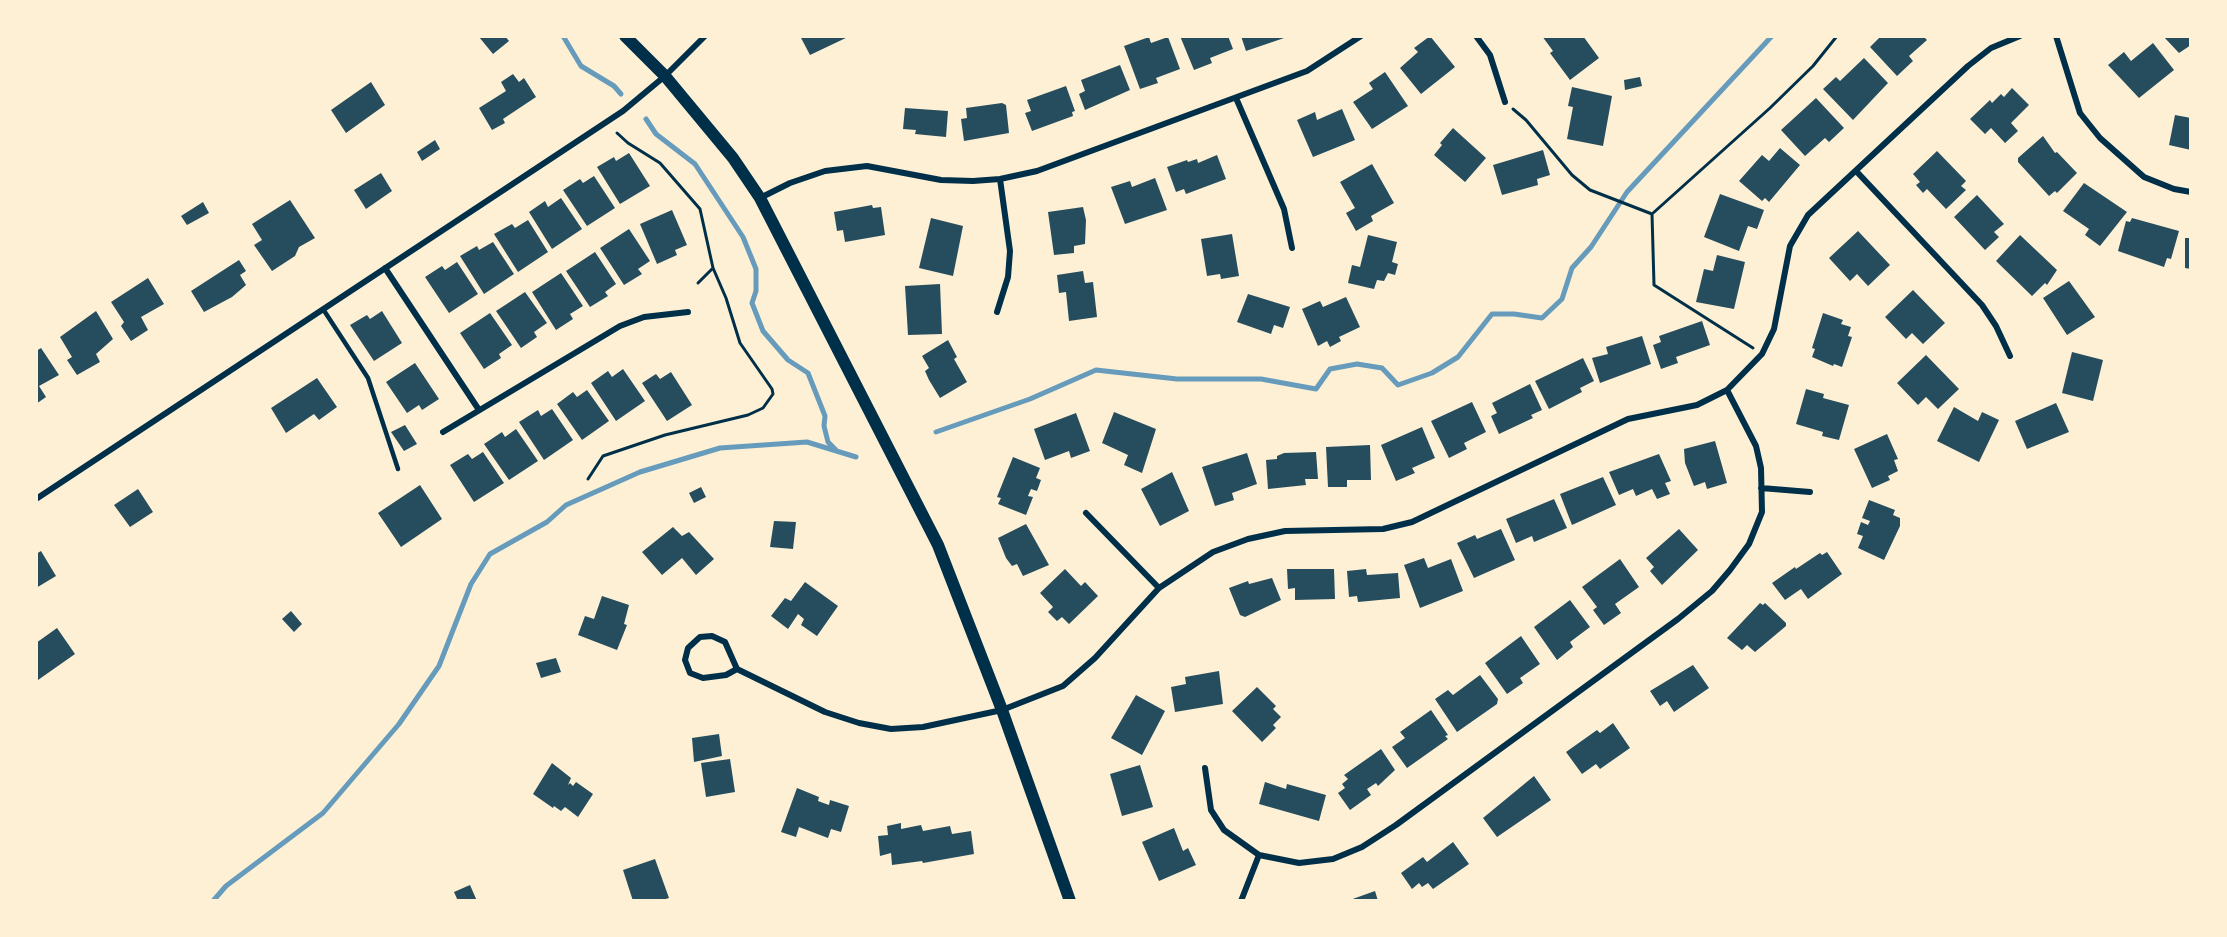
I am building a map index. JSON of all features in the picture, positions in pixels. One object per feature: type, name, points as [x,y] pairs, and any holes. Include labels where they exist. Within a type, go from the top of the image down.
[{"type":"main road","points":[[625,36],[665,76],[733,158],[760,198],[938,545],[1002,710],[1070,901]]},
{"type":"street","points":[[36,499],[623,111],[665,76],[705,36]]},
{"type":"street","points":[[760,198],[790,183],[825,171],[867,166],[941,180],[973,181],[1000,179],[1037,171],[1307,71],[1361,36]]},
{"type":"street","points":[[1476,36],[1490,56],[1505,102]]},
{"type":"street","points":[[737,669],[726,675],[703,678],[690,673],[685,660],[688,648],[700,637],[712,636],[725,642],[737,669],[825,712],[859,723],[891,729],[923,727],[1002,710],[1063,686],[1095,658],[1159,588],[1213,552],[1248,539],[1285,531],[1383,529],[1412,522],[1628,419],[1697,405],[1727,390],[1762,354],[1774,329],[1790,246],[1808,215],[1857,172],[1968,66],[1991,48],[2020,36]]},
{"type":"street","points":[[2056,36],[2080,113],[2100,138],[2144,177],[2174,189],[2191,192]]},
{"type":"street","points":[[1236,98],[1284,209],[1292,248]]},
{"type":"street","points":[[1857,172],[1982,306],[1996,326],[2010,356]]},
{"type":"street","points":[[997,312],[1008,277],[1010,251],[1000,179]]},
{"type":"street","points":[[385,268],[479,410]]},
{"type":"street","points":[[443,432],[620,326],[644,317],[688,312]]},
{"type":"street","points":[[1205,768],[1211,810],[1224,830],[1259,855],[1299,862],[1333,859],[1362,847],[1406,818],[1712,591],[1749,544],[1762,512],[1761,468],[1756,446],[1727,390]]},
{"type":"street","points":[[1761,488],[1810,492]]},
{"type":"street","points":[[1086,513],[1159,588]]},
{"type":"street","points":[[1241,901],[1259,855]]},
{"type":"lane","points":[[323,309],[368,378],[398,470]]},
{"type":"path","points":[[1762,354],[1654,285],[1652,214],[1779,100],[1813,66],[1837,36]]},
{"type":"path","points":[[1505,102],[1526,120],[1572,175],[1590,190],[1652,214]]},
{"type":"path","points":[[588,479],[603,456],[665,435],[748,414],[763,408],[771,399],[772,388],[740,343],[726,298],[713,268],[700,209],[660,163],[617,133]]},
{"type":"path","points":[[698,283],[713,268]]},
{"type":"building","points":[[505,36],[509,41],[493,54],[479,37]]},
{"type":"building","points":[[800,36],[850,36],[810,55]]},
{"type":"building","points":[[1180,36],[1228,36],[1233,49],[1210,58],[1212,63],[1194,70]]},
{"type":"building","points":[[1241,36],[1290,36],[1246,51]]},
{"type":"building","points":[[1430,36],[1455,67],[1421,94],[1400,68],[1418,52],[1414,48]]},
{"type":"building","points":[[1542,36],[1583,36],[1599,58],[1570,80],[1550,53],[1553,51]]},
{"type":"building","points":[[1881,36],[1923,36],[1927,40],[1909,56],[1913,61],[1897,76],[1870,47]]},
{"type":"building","points":[[2163,36],[2191,36],[2191,45],[2179,53]]},
{"type":"building","points":[[1149,37],[1151,43],[1168,37],[1180,69],[1156,78],[1158,83],[1140,89],[1124,46]]},
{"type":"building","points":[[2153,43],[2174,70],[2139,98],[2108,65],[2124,52],[2131,61]]},
{"type":"building","points":[[1864,58],[1888,83],[1853,120],[1823,89],[1836,77],[1840,81]]},
{"type":"building","points":[[1120,65],[1130,90],[1085,110],[1079,94],[1085,91],[1081,80]]},
{"type":"building","points":[[1385,72],[1408,106],[1372,129],[1353,102],[1373,89],[1369,83]]},
{"type":"building","points":[[513,74],[519,82],[524,78],[536,97],[503,119],[505,123],[492,130],[479,108],[506,91],[501,82]]},
{"type":"building","points":[[1640,77],[1642,86],[1625,90],[1624,80]]},
{"type":"building","points":[[371,82],[385,105],[346,133],[331,110]]},
{"type":"building","points":[[1066,86],[1075,111],[1072,112],[1073,116],[1032,131],[1025,113],[1031,111],[1027,100]]},
{"type":"building","points":[[1572,87],[1612,96],[1603,146],[1567,139],[1573,107],[1568,106]]},
{"type":"building","points":[[2012,88],[2029,105],[2011,123],[2018,131],[2005,143],[1991,128],[1985,134],[1970,119],[1990,100],[1992,103],[2001,94],[2004,97]]},
{"type":"building","points":[[1816,98],[1844,128],[1829,142],[1825,138],[1805,156],[1781,130]]},
{"type":"building","points":[[1002,103],[1006,105],[1009,133],[964,141],[961,119],[967,118],[966,108]]},
{"type":"building","points":[[905,108],[948,111],[946,137],[915,134],[916,130],[903,129]]},
{"type":"building","points":[[1342,109],[1355,140],[1313,157],[1297,120],[1315,112],[1317,120]]},
{"type":"building","points":[[2175,115],[2191,118],[2191,150],[2169,145]]},
{"type":"building","points":[[1453,128],[1486,158],[1465,182],[1434,155],[1442,145],[1440,143]]},
{"type":"building","points":[[2043,136],[2055,153],[2057,152],[2077,173],[2057,193],[2055,191],[2049,196],[2018,162],[2018,158]]},
{"type":"building","points":[[435,140],[440,149],[422,161],[417,152]]},
{"type":"building","points":[[1780,148],[1800,165],[1769,202],[1765,198],[1762,201],[1739,181],[1762,155],[1769,161]]},
{"type":"building","points":[[1543,150],[1550,175],[1537,179],[1538,185],[1502,195],[1493,165]]},
{"type":"building","points":[[1937,151],[1966,181],[1961,186],[1966,190],[1946,209],[1927,189],[1923,193],[1916,185],[1920,182],[1913,174]]},
{"type":"building","points":[[629,153],[650,186],[620,204],[597,167],[614,157],[616,161]]},
{"type":"building","points":[[1217,155],[1226,179],[1186,194],[1184,189],[1176,192],[1167,167],[1187,160],[1188,162],[1197,159],[1198,163]]},
{"type":"building","points":[[1372,164],[1394,203],[1371,216],[1373,221],[1356,231],[1346,213],[1355,208],[1340,182]]},
{"type":"building","points":[[381,173],[392,191],[366,209],[354,190]]},
{"type":"building","points":[[594,176],[615,208],[587,226],[563,190],[580,179],[583,183]]},
{"type":"building","points":[[1155,178],[1167,210],[1125,224],[1111,187],[1130,181],[1132,187]]},
{"type":"building","points":[[2084,183],[2127,212],[2100,246],[2085,235],[2089,229],[2063,211]]},
{"type":"building","points":[[1720,194],[1764,210],[1757,229],[1748,226],[1739,251],[1704,237]]},
{"type":"building","points":[[1977,195],[2004,224],[1994,232],[1999,237],[1985,250],[1954,217]]},
{"type":"building","points":[[561,198],[582,229],[552,249],[529,212],[545,201],[548,207]]},
{"type":"building","points":[[290,200],[315,238],[299,247],[295,256],[272,271],[254,245],[262,240],[252,224]]},
{"type":"building","points":[[203,202],[209,213],[187,225],[181,216]]},
{"type":"building","points":[[872,205],[873,208],[881,207],[885,235],[845,242],[843,230],[837,231],[834,212]]},
{"type":"building","points":[[1083,207],[1086,220],[1085,244],[1074,246],[1074,253],[1054,255],[1048,212]]},
{"type":"building","points":[[672,210],[687,245],[675,250],[677,255],[657,264],[640,224]]},
{"type":"building","points":[[931,218],[963,226],[953,276],[919,268]]},
{"type":"building","points":[[2132,218],[2179,231],[2171,259],[2167,258],[2164,267],[2118,251],[2126,221],[2130,222]]},
{"type":"building","points":[[528,220],[548,252],[518,272],[494,234],[512,224],[515,228]]},
{"type":"building","points":[[629,229],[650,261],[638,269],[642,274],[624,285],[600,248]]},
{"type":"building","points":[[1858,231],[1890,265],[1868,286],[1857,274],[1850,281],[1829,258]]},
{"type":"building","points":[[1232,234],[1239,276],[1221,279],[1220,274],[1207,276],[1201,239]]},
{"type":"building","points":[[1368,235],[1397,242],[1392,262],[1398,264],[1395,275],[1388,273],[1384,281],[1377,280],[1374,289],[1348,283],[1352,265],[1360,267]]},
{"type":"building","points":[[2020,235],[2057,270],[2047,285],[2045,283],[2032,296],[1996,261]]},
{"type":"building","points":[[2185,238],[2191,238],[2191,269],[2185,268]]},
{"type":"building","points":[[493,242],[514,274],[484,294],[460,256],[477,246],[479,250]]},
{"type":"building","points":[[595,252],[616,284],[605,292],[608,296],[590,307],[566,271]]},
{"type":"building","points":[[1717,255],[1745,262],[1734,309],[1696,302],[1704,269],[1713,271]]},
{"type":"building","points":[[239,260],[246,271],[240,275],[246,285],[232,297],[204,312],[191,291]]},
{"type":"building","points":[[457,262],[478,294],[449,313],[425,277],[442,266],[445,270]]},
{"type":"building","points":[[1083,271],[1085,283],[1093,282],[1097,317],[1069,321],[1066,292],[1059,293],[1057,275]]},
{"type":"building","points":[[561,273],[583,306],[570,314],[573,319],[556,330],[532,292]]},
{"type":"building","points":[[148,278],[164,304],[141,317],[148,330],[131,341],[121,326],[124,322],[111,302]]},
{"type":"building","points":[[2069,281],[2095,317],[2067,335],[2043,298]]},
{"type":"building","points":[[940,284],[942,334],[908,335],[905,286]]},
{"type":"building","points":[[1913,290],[1945,323],[1923,344],[1912,333],[1906,339],[1885,317]]},
{"type":"building","points":[[525,292],[547,323],[534,332],[537,337],[521,348],[496,311]]},
{"type":"building","points":[[1248,294],[1290,307],[1283,328],[1274,325],[1271,334],[1237,322]]},
{"type":"building","points":[[1346,297],[1360,327],[1339,337],[1341,341],[1330,347],[1327,341],[1318,346],[1302,309],[1320,301],[1323,307]]},
{"type":"building","points":[[96,311],[113,339],[96,354],[100,362],[77,375],[67,360],[72,357],[60,337]]},
{"type":"building","points":[[382,311],[402,343],[374,361],[350,325],[367,315],[370,319]]},
{"type":"building","points":[[490,313],[512,345],[499,354],[501,358],[484,369],[460,333]]},
{"type":"building","points":[[1823,313],[1843,320],[1841,324],[1851,327],[1848,336],[1852,337],[1842,367],[1834,364],[1833,366],[1812,357],[1815,349],[1812,348]]},
{"type":"building","points":[[1702,321],[1710,345],[1676,357],[1678,363],[1661,369],[1653,345],[1661,342],[1659,336]]},
{"type":"building","points":[[1642,336],[1651,364],[1600,383],[1592,358],[1608,354],[1606,347]]},
{"type":"building","points":[[948,340],[957,357],[954,359],[967,382],[940,398],[925,371],[929,368],[922,356]]},
{"type":"building","points":[[41,348],[59,375],[39,386],[46,397],[36,404],[36,351]]},
{"type":"building","points":[[2072,352],[2103,360],[2093,401],[2062,393]]},
{"type":"building","points":[[1926,355],[1959,389],[1938,409],[1926,397],[1918,405],[1897,383]]},
{"type":"building","points":[[1583,358],[1594,381],[1580,388],[1582,392],[1549,409],[1535,381]]},
{"type":"building","points":[[415,363],[439,399],[422,410],[419,405],[407,413],[386,382]]},
{"type":"building","points":[[623,369],[645,401],[616,421],[591,383],[608,371],[612,377]]},
{"type":"building","points":[[671,372],[692,405],[667,421],[642,383],[656,374],[660,379]]},
{"type":"building","points":[[317,378],[337,407],[319,420],[314,414],[286,433],[271,408]]},
{"type":"building","points":[[1530,384],[1542,410],[1531,415],[1533,418],[1499,434],[1491,416],[1497,413],[1492,403]]},
{"type":"building","points":[[1806,389],[1824,394],[1823,398],[1849,405],[1839,440],[1822,436],[1823,432],[1796,424]]},
{"type":"building","points":[[587,390],[609,421],[582,440],[557,404],[573,392],[577,397]]},
{"type":"building","points":[[1472,402],[1486,432],[1464,443],[1467,449],[1449,458],[1431,421]]},
{"type":"building","points":[[2056,403],[2069,432],[2027,449],[2015,421]]},
{"type":"building","points":[[1954,407],[1978,421],[1982,412],[1999,420],[1979,462],[1937,441]]},
{"type":"building","points":[[552,409],[573,440],[544,460],[519,422],[538,410],[541,416]]},
{"type":"building","points":[[1114,412],[1156,429],[1142,473],[1124,465],[1128,455],[1102,443]]},
{"type":"building","points":[[1076,413],[1090,451],[1071,458],[1069,451],[1045,460],[1034,429]]},
{"type":"building","points":[[405,425],[417,444],[404,451],[391,432]]},
{"type":"building","points":[[1422,427],[1435,458],[1412,468],[1415,473],[1396,481],[1381,445]]},
{"type":"building","points":[[516,429],[538,461],[509,480],[484,444],[502,432],[505,437]]},
{"type":"building","points":[[1887,434],[1898,459],[1894,460],[1898,471],[1888,476],[1890,480],[1872,488],[1854,449]]},
{"type":"building","points":[[1715,441],[1727,483],[1707,489],[1705,482],[1694,486],[1685,463],[1684,449]]},
{"type":"building","points":[[1370,445],[1371,480],[1347,480],[1347,487],[1328,487],[1326,447]]},
{"type":"building","points":[[483,452],[504,483],[474,502],[450,465],[468,454],[472,459]]},
{"type":"building","points":[[1316,452],[1318,479],[1305,479],[1306,485],[1268,489],[1266,460],[1277,459],[1277,456],[1284,453]]},
{"type":"building","points":[[1247,453],[1257,484],[1232,493],[1234,500],[1215,506],[1202,467]]},
{"type":"building","points":[[1659,454],[1671,481],[1665,483],[1670,494],[1657,499],[1652,489],[1636,496],[1633,489],[1619,495],[1609,472]]},
{"type":"building","points":[[1013,457],[1040,468],[1036,478],[1041,480],[1037,491],[1031,489],[1028,496],[1033,497],[1026,515],[998,504],[1001,498],[997,497]]},
{"type":"building","points":[[1172,472],[1189,511],[1160,526],[1141,489]]},
{"type":"building","points":[[1603,477],[1616,505],[1572,525],[1560,494]]},
{"type":"building","points":[[420,485],[442,519],[401,547],[378,513]]},
{"type":"building","points":[[701,487],[706,497],[694,503],[689,493]]},
{"type":"building","points":[[138,489],[153,512],[130,527],[114,505]]},
{"type":"building","points":[[1554,499],[1567,528],[1534,542],[1532,536],[1516,543],[1506,519]]},
{"type":"building","points":[[1869,500],[1895,510],[1893,515],[1900,518],[1900,526],[1884,560],[1858,548],[1863,536],[1857,534],[1861,522],[1868,525],[1870,521],[1862,518]]},
{"type":"building","points":[[774,521],[796,522],[793,549],[770,547]]},
{"type":"building","points":[[1026,524],[1049,565],[1023,576],[1017,564],[1012,566],[1006,558],[998,538]]},
{"type":"building","points":[[673,527],[682,536],[689,532],[714,559],[696,575],[682,558],[662,575],[642,552]]},
{"type":"building","points":[[1501,529],[1515,560],[1474,578],[1457,543],[1475,535],[1477,539]]},
{"type":"building","points":[[1679,529],[1698,550],[1662,585],[1650,571],[1654,567],[1646,558]]},
{"type":"building","points":[[41,551],[56,576],[36,588],[36,554]]},
{"type":"building","points":[[1827,552],[1842,574],[1808,599],[1801,589],[1785,600],[1772,583],[1795,567],[1796,569],[1820,553],[1822,555]]},
{"type":"building","points":[[1424,558],[1428,568],[1451,559],[1463,591],[1420,608],[1404,565]]},
{"type":"building","points":[[1620,559],[1639,587],[1615,604],[1621,613],[1604,625],[1593,610],[1597,607],[1582,587]]},
{"type":"building","points":[[1065,569],[1081,586],[1085,582],[1098,596],[1069,624],[1062,617],[1057,621],[1048,612],[1053,607],[1040,593]]},
{"type":"building","points":[[1287,569],[1334,569],[1335,599],[1295,600],[1295,588],[1288,589]]},
{"type":"building","points":[[1366,569],[1367,575],[1398,573],[1400,598],[1358,602],[1357,596],[1349,597],[1347,571]]},
{"type":"building","points":[[1272,578],[1281,600],[1245,617],[1240,615],[1229,588],[1248,581],[1249,584]]},
{"type":"building","points":[[805,582],[838,606],[817,636],[801,625],[804,619],[798,614],[788,629],[771,616],[785,598],[791,601]]},
{"type":"building","points":[[602,596],[629,605],[624,624],[627,625],[617,650],[578,635],[585,616],[594,619]]},
{"type":"building","points":[[1570,600],[1590,627],[1570,642],[1573,647],[1557,660],[1534,627]]},
{"type":"building","points":[[1760,603],[1763,605],[1765,603],[1786,623],[1786,626],[1755,652],[1747,645],[1742,650],[1727,638]]},
{"type":"building","points":[[291,611],[302,624],[294,632],[282,619]]},
{"type":"building","points":[[57,628],[75,654],[38,680],[36,643]]},
{"type":"building","points":[[1521,636],[1540,664],[1520,678],[1523,683],[1507,694],[1485,663]]},
{"type":"building","points":[[556,658],[561,672],[541,678],[536,663]]},
{"type":"building","points":[[1693,665],[1709,688],[1674,712],[1667,701],[1660,706],[1650,691]]},
{"type":"building","points":[[1219,671],[1223,704],[1175,712],[1171,687],[1186,684],[1185,677]]},
{"type":"building","points":[[1480,675],[1498,699],[1497,704],[1457,732],[1435,699],[1448,690],[1453,695]]},
{"type":"building","points":[[1257,687],[1276,706],[1273,709],[1281,717],[1273,725],[1276,728],[1262,742],[1232,711]]},
{"type":"building","points":[[1136,695],[1165,711],[1142,755],[1111,738]]},
{"type":"building","points":[[1431,710],[1448,735],[1445,736],[1448,739],[1407,768],[1392,747],[1405,738],[1400,732]]},
{"type":"building","points":[[1613,723],[1630,748],[1600,769],[1596,764],[1582,774],[1566,752],[1597,730],[1600,733]]},
{"type":"building","points":[[719,734],[722,756],[694,762],[692,738]]},
{"type":"building","points":[[1381,749],[1395,770],[1378,786],[1376,783],[1367,789],[1371,795],[1350,810],[1338,793],[1345,788],[1342,784],[1348,779],[1344,775]]},
{"type":"building","points":[[730,759],[735,792],[706,797],[701,763]]},
{"type":"building","points":[[552,763],[571,778],[568,785],[570,783],[573,786],[576,782],[593,794],[578,817],[565,807],[561,811],[554,806],[553,808],[533,794]]},
{"type":"building","points":[[1140,765],[1153,807],[1122,816],[1110,774]]},
{"type":"building","points":[[1534,776],[1551,800],[1497,837],[1483,818]]},
{"type":"building","points":[[1265,782],[1286,789],[1287,784],[1326,795],[1319,821],[1259,804]]},
{"type":"building","points":[[797,788],[819,797],[818,801],[829,805],[830,800],[849,806],[841,832],[831,829],[828,838],[799,827],[796,837],[781,832]]},
{"type":"building","points":[[901,823],[901,829],[921,825],[923,831],[950,826],[952,834],[971,831],[974,854],[923,863],[922,861],[892,865],[891,853],[880,856],[878,836],[888,835],[887,826]]},
{"type":"building","points":[[1174,828],[1183,851],[1188,848],[1196,865],[1159,881],[1142,842]]},
{"type":"building","points":[[1453,842],[1469,864],[1433,889],[1428,883],[1422,887],[1419,883],[1412,889],[1401,873],[1423,857],[1427,862]]},
{"type":"building","points":[[655,859],[669,898],[659,901],[633,901],[623,870]]},
{"type":"building","points":[[470,885],[477,901],[458,901],[454,892]]},
{"type":"building","points":[[1375,891],[1378,901],[1347,901]]},
{"type":"waterway","points":[[563,36],[581,66],[614,86],[621,94]]},
{"type":"waterway","points":[[936,432],[1030,399],[1096,370],[1177,379],[1261,379],[1316,389],[1330,369],[1357,364],[1382,368],[1398,385],[1432,373],[1458,357],[1492,314],[1542,318],[1562,299],[1572,268],[1591,247],[1627,192],[1772,36]]},
{"type":"waterway","points":[[646,119],[656,134],[695,164],[743,237],[756,269],[756,291],[752,303],[763,331],[788,360],[808,373],[825,416],[824,426],[828,442],[836,450]]},
{"type":"waterway","points":[[213,901],[226,886],[323,813],[399,724],[439,666],[471,584],[490,554],[547,522],[566,505],[640,472],[720,448],[807,442],[856,457]]}]
